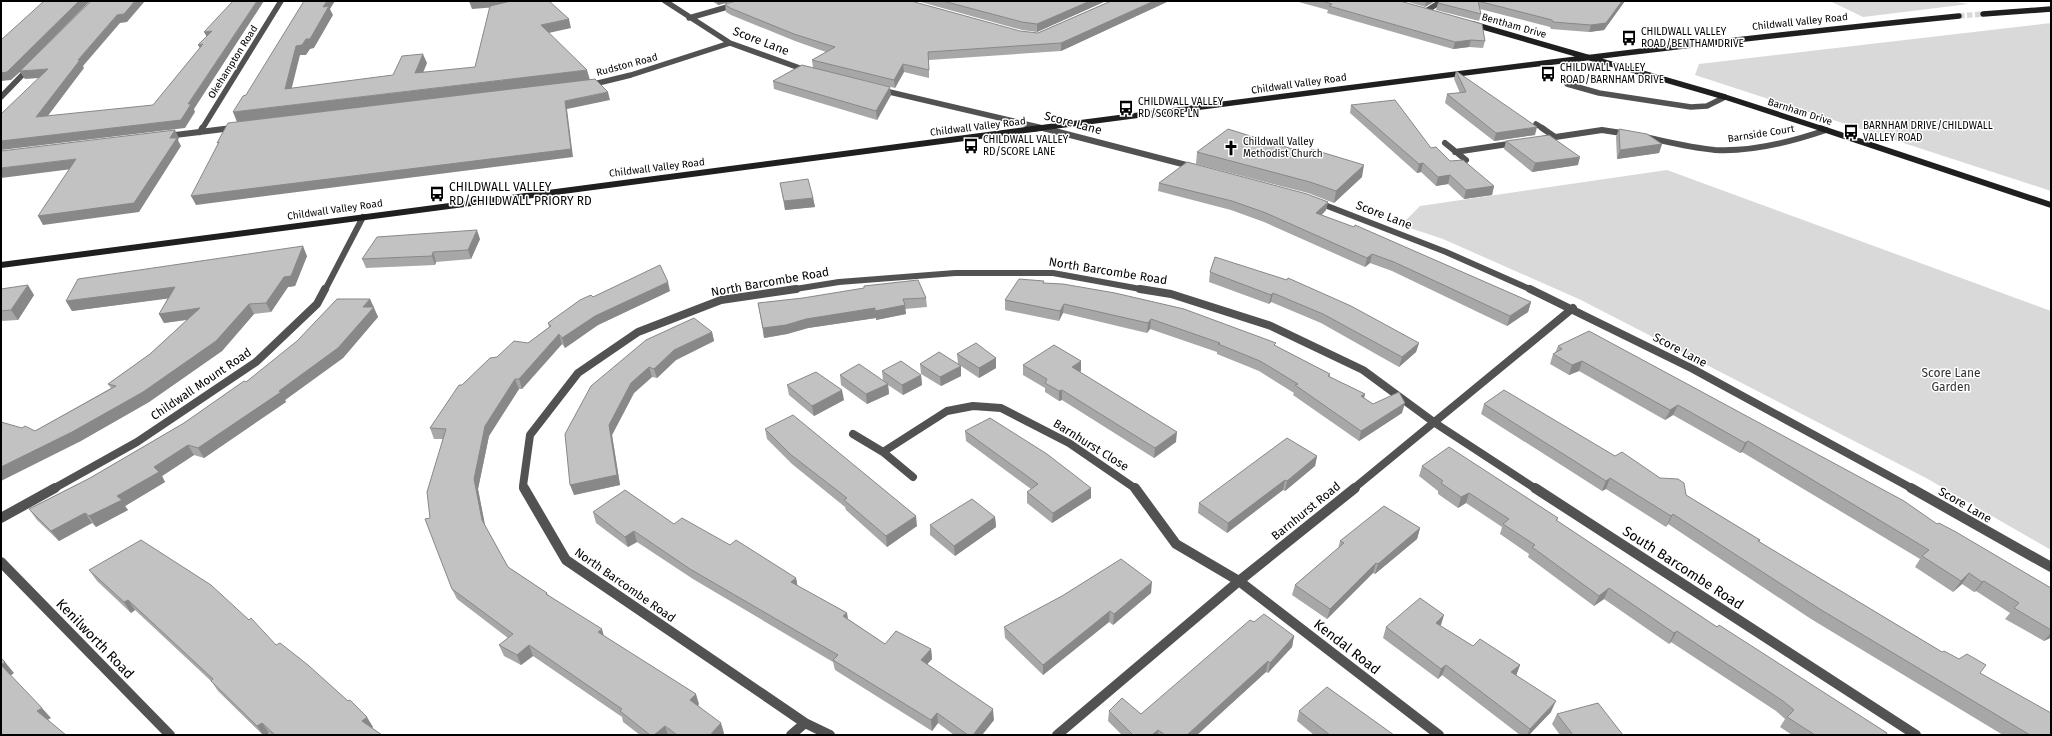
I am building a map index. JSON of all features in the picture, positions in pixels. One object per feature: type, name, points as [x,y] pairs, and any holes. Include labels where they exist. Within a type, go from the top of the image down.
[{"type":"main road","points":[[1419,9],[1434,13]]},
{"type":"main road","points":[[1983,14],[2051,9]]},
{"type":"main road","name":"Childwall Valley Road","points":[[1,265],[1588,57],[1777,34],[1959,16]]},
{"type":"main road","name":"Bentham Drive","points":[[1465,21],[1588,57]]},
{"type":"main road","name":"Barnham Drive","points":[[1588,57],[1725,97],[2051,205]]},
{"type":"street","name":"Okehampton Road","points":[[200,132],[282,1]]},
{"type":"street","name":"Score Lane","points":[[665,1],[688,18],[730,43],[812,72]]},
{"type":"street","points":[[688,18],[748,1]]},
{"type":"street","points":[[1426,11],[1442,1]]},
{"type":"street","name":"Rudston Road","points":[[583,86],[631,75],[730,43]]},
{"type":"street","points":[[1,97],[34,63]]},
{"type":"street","points":[[1567,84],[1599,93],[1691,107],[1708,106],[1725,97]]},
{"type":"street","name":"Score Lane","points":[[877,89],[1046,129],[1204,169]]},
{"type":"street","points":[[1536,124],[1555,137]]},
{"type":"street","points":[[162,136],[239,127]]},
{"type":"street","points":[[1532,140],[1602,130],[1632,135]]},
{"type":"street","name":"Barnside Court","points":[[1639,136],[1707,149],[1730,150],[1804,138],[1826,130]]},
{"type":"street","points":[[1455,152],[1524,141]]},
{"type":"street","points":[[1445,144],[1466,160]]},
{"type":"street","name":"Score Lane","points":[[1307,198],[1429,245],[1573,308],[1863,461],[2051,567]]},
{"type":"street","name":"Childwall Mount Road","points":[[1,518],[136,442],[256,362],[317,304],[363,217]]},
{"type":"street","name":"North Barcombe Road","points":[[830,735],[805,723],[566,560],[523,486],[530,435],[578,373],[638,332],[721,300],[839,282],[955,273],[1053,273],[1171,294],[1272,326],[1363,370],[1435,423]]},
{"type":"street","name":"Barnhurst Road","points":[[1057,735],[1239,581],[1435,423],[1573,308]]},
{"type":"street","name":"Barnhurst Close","points":[[883,452],[947,410],[973,406],[1001,408],[1069,443],[1138,490],[1176,544],[1239,581]]},
{"type":"street","name":"South Barcombe Road","points":[[1435,423],[1916,735]]},
{"type":"street","points":[[853,434],[883,452],[913,477]]},
{"type":"street","name":"Kenilworth Road","points":[[1,562],[170,735]]},
{"type":"street","name":"Kendal Road","points":[[1239,581],[1439,735]]},
{"type":"street","points":[[791,735],[805,723]]},
{"type":"green space","points":[[1830,1],[1950,1],[1969,4],[1863,17]]},
{"type":"green space","points":[[2051,23],[2051,191],[1695,75],[1699,64]]},
{"type":"green space","name":"Score Lane Garden","points":[[1667,170],[2051,311],[2051,550],[1926,478],[1581,300],[1443,239],[1401,225],[1420,206]]},
{"type":"building","points":[[44,1],[79,1],[7,72],[1,73],[1,40]]},
{"type":"building","points":[[91,1],[135,1],[124,14],[117,15],[78,60],[80,60],[36,117],[153,105],[203,44],[198,45],[212,31],[204,32],[233,1],[257,1],[188,104],[191,104],[181,120],[1,141],[1,114],[48,69],[20,71]]},
{"type":"building","points":[[304,1],[327,1],[323,7],[329,6],[310,39],[306,39],[302,45],[296,46],[285,89],[393,75],[402,56],[423,54],[415,73],[475,67],[490,6],[511,1],[549,1],[569,19],[541,25],[587,70],[233,112],[243,96],[246,95]]},
{"type":"building","points":[[736,1],[911,1],[1020,31],[1038,33],[1111,1],[1154,1],[1061,43],[928,52],[929,70],[903,64],[894,80],[812,60],[835,47],[794,34],[730,8],[725,4]]},
{"type":"building","points":[[943,1],[1090,1],[1037,24],[1022,22]]},
{"type":"building","points":[[1322,1],[1400,1],[1482,24],[1485,41],[1471,40],[1455,42],[1329,6],[1332,4]]},
{"type":"building","points":[[1440,1],[1478,1],[1481,14],[1438,3]]},
{"type":"building","points":[[1478,1],[1622,1],[1606,23],[1591,25],[1553,22],[1552,20]]},
{"type":"building","points":[[802,65],[890,87],[876,111],[773,81]]},
{"type":"building","points":[[1456,71],[1537,127],[1496,133],[1447,94],[1466,92]]},
{"type":"building","points":[[595,79],[608,92],[565,101],[571,149],[191,196],[228,123]]},
{"type":"building","points":[[1395,100],[1431,148],[1436,147],[1450,161],[1463,160],[1494,186],[1466,190],[1450,175],[1438,177],[1423,163],[1419,164],[1351,105]]},
{"type":"building","points":[[1228,129],[1318,157],[1311,149],[1364,165],[1336,191],[1310,182],[1197,152]]},
{"type":"building","points":[[1619,129],[1647,134],[1662,144],[1620,150]]},
{"type":"building","points":[[175,130],[170,138],[177,138],[134,203],[38,216],[76,159],[1,168],[1,151]]},
{"type":"building","points":[[1549,135],[1580,157],[1535,163],[1506,141]]},
{"type":"building","points":[[1187,162],[1307,194],[1328,202],[1316,213],[1354,227],[1355,225],[1531,302],[1510,316],[1394,262],[1372,254],[1367,258],[1266,213],[1232,201],[1159,183]]},
{"type":"building","points":[[808,179],[813,198],[784,201],[780,183]]},
{"type":"building","points":[[477,230],[468,250],[433,252],[432,256],[362,259],[377,237]]},
{"type":"building","points":[[303,246],[291,276],[284,277],[266,303],[249,304],[216,341],[143,392],[72,432],[1,467],[1,422],[22,428],[25,426],[35,431],[116,386],[108,384],[150,354],[200,308],[159,314],[175,287],[66,301],[78,279]]},
{"type":"building","points":[[1215,257],[1287,280],[1288,278],[1351,306],[1419,343],[1402,357],[1323,314],[1273,293],[1271,295],[1210,272]]},
{"type":"building","points":[[660,265],[668,282],[595,316],[562,338],[559,334],[519,379],[515,379],[485,426],[474,479],[482,520],[508,567],[547,593],[546,594],[602,629],[598,632],[696,694],[690,700],[721,723],[710,735],[677,735],[665,726],[654,735],[650,735],[620,711],[622,709],[529,645],[517,655],[499,645],[513,634],[452,589],[425,519],[430,518],[427,492],[446,429],[430,428],[459,385],[462,385],[490,358],[497,357],[514,341],[528,343],[551,326],[548,323],[580,300],[591,295],[593,297]]},
{"type":"building","points":[[1019,279],[1044,281],[1043,283],[1063,284],[1115,293],[1184,309],[1276,343],[1274,345],[1330,374],[1328,376],[1365,394],[1361,396],[1373,404],[1399,392],[1405,403],[1361,431],[1295,385],[1298,384],[1260,361],[1218,344],[1220,343],[1151,319],[1148,323],[1064,304],[1060,311],[1005,300]]},
{"type":"building","points":[[918,280],[926,298],[903,299],[905,305],[875,311],[875,308],[806,319],[786,325],[763,328],[758,303],[803,298],[864,288],[864,286]]},
{"type":"building","points":[[28,285],[11,310],[1,311],[1,289]]},
{"type":"building","points":[[337,299],[370,299],[363,307],[374,307],[338,348],[279,391],[281,392],[198,448],[188,445],[154,467],[159,472],[117,496],[122,500],[89,516],[85,513],[51,531],[29,509],[90,478],[184,423],[244,381],[246,382],[297,341]]},
{"type":"building","points":[[694,318],[712,332],[674,350],[654,369],[649,367],[631,383],[609,425],[617,475],[570,485],[565,434],[591,386],[646,340]]},
{"type":"building","points":[[1589,331],[1904,501],[1937,524],[1939,523],[1956,532],[2051,588],[2051,630],[2014,608],[2019,603],[1984,581],[1982,582],[1969,573],[1961,581],[1922,556],[1929,550],[1748,441],[1745,443],[1678,405],[1670,410],[1582,361],[1572,365],[1553,354],[1562,349],[1558,346]]},
{"type":"building","points":[[976,343],[996,358],[979,368],[957,354]]},
{"type":"building","points":[[1054,345],[1081,361],[1072,367],[1177,432],[1155,448],[1062,390],[1059,391],[1045,383],[1047,379],[1023,365]]},
{"type":"building","points":[[939,352],[961,366],[940,377],[920,364]]},
{"type":"building","points":[[901,361],[921,375],[902,385],[882,371]]},
{"type":"building","points":[[859,364],[888,384],[866,394],[840,375]]},
{"type":"building","points":[[816,372],[842,390],[812,406],[787,385]]},
{"type":"building","points":[[1504,390],[1615,456],[1622,452],[1660,478],[1678,479],[1684,483],[1686,495],[1760,540],[1758,541],[1942,652],[1944,651],[1959,659],[1967,654],[1986,665],[1980,673],[2051,713],[2051,735],[2030,735],[1818,608],[1673,514],[1671,516],[1610,478],[1606,481],[1484,404]]},
{"type":"building","points":[[793,415],[916,516],[886,536],[844,500],[847,498],[790,454],[765,429]]},
{"type":"building","points":[[990,418],[1047,454],[1091,488],[1053,513],[1027,492],[1038,484],[965,431]]},
{"type":"building","points":[[1287,438],[1317,456],[1287,481],[1285,480],[1228,523],[1199,503]]},
{"type":"building","points":[[1449,447],[1558,518],[1556,520],[1717,627],[1719,625],[1887,733],[1886,735],[1815,735],[1787,717],[1794,710],[1783,701],[1677,631],[1674,633],[1609,588],[1599,596],[1532,547],[1535,545],[1503,524],[1509,519],[1469,493],[1461,497],[1441,483],[1443,481],[1422,466]]},
{"type":"building","points":[[625,490],[674,524],[682,518],[730,545],[736,540],[796,578],[791,582],[847,613],[843,616],[885,644],[896,631],[931,649],[921,660],[993,709],[973,735],[968,735],[937,713],[931,720],[833,660],[838,655],[690,569],[634,531],[625,537],[593,512]]},
{"type":"building","points":[[972,499],[995,517],[954,546],[930,525]]},
{"type":"building","points":[[1384,506],[1420,528],[1378,564],[1376,563],[1330,609],[1295,585],[1344,543],[1340,541]]},
{"type":"building","points":[[141,540],[211,585],[249,620],[251,618],[276,645],[280,643],[308,665],[348,701],[350,700],[367,717],[362,721],[382,735],[275,735],[262,723],[257,726],[211,681],[213,679],[128,600],[124,602],[89,570]]},
{"type":"building","points":[[1121,559],[1152,582],[1114,614],[1110,611],[1043,665],[1004,627],[1062,596]]},
{"type":"building","points":[[1420,598],[1444,615],[1436,623],[1473,646],[1480,639],[1520,665],[1511,672],[1556,701],[1530,729],[1446,665],[1441,669],[1386,627]]},
{"type":"building","points":[[1264,614],[1294,636],[1270,663],[1268,661],[1187,735],[1165,735],[1158,730],[1152,735],[1133,735],[1109,711],[1122,698],[1141,714],[1250,620],[1254,622]]},
{"type":"building","points":[[1,658],[5,662],[1,665]]},
{"type":"building","points":[[1,665],[42,708],[37,711],[66,735],[1,735]]},
{"type":"building","points":[[1327,687],[1394,735],[1330,735],[1299,711]]},
{"type":"building","points":[[1598,703],[1623,735],[1573,735],[1557,714]]},
{"type":"tunnel","points":[[1959,16],[1983,14]]},
{"type":"place","name":"CHILDWALL VALLEY ROAD/BENTHAM DRIVE","points":[[1629,38]]},
{"type":"place","name":"CHILDWALL VALLEY ROAD/BARNHAM DRIVE","points":[[1548,74]]},
{"type":"place","name":"CHILDWALL VALLEY RD/SCORE LN","points":[[1126,108]]},
{"type":"place","name":"BARNHAM DRIVE/CHILDWALL VALLEY ROAD","points":[[1851,132]]},
{"type":"place","name":"CHILDWALL VALLEY RD/SCORE LANE","points":[[971,146]]},
{"type":"place","name":"Childwall Valley Methodist Church","points":[[1231,148]]},
{"type":"place","name":"CHILDWALL VALLEY RD/CHILDWALL PRIORY RD","points":[[437,194]]}]
